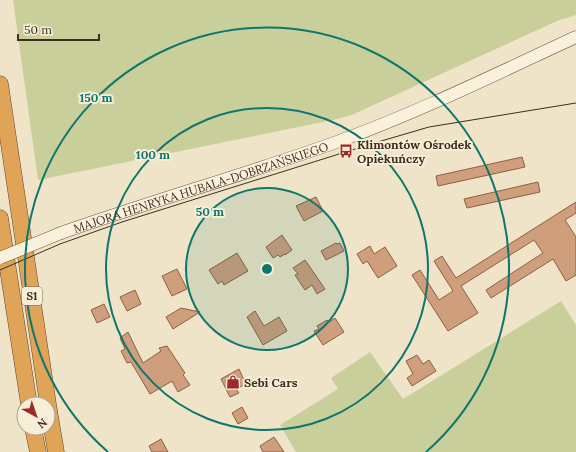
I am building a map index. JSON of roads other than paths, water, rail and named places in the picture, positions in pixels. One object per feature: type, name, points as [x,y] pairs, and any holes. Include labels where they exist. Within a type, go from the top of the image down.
[{"type":"highway","name":"S1","points":[[0,84],[47,396]]},
{"type":"highway","name":"S1","points":[[0,218],[28,396]]},
{"type":"highway","points":[[35,436],[38,452]]},
{"type":"highway","name":"S1","points":[[53,436],[56,452]]},
{"type":"street","name":"MAJORA HENRYKA HUBALA-DOBRZAŃSKIEGO","points":[[0,258],[61,233],[292,157],[384,124],[454,94],[576,38]]},
{"type":"tram line","points":[[0,270],[60,244],[122,222],[429,127],[576,103]]},
{"type":"place","name":"Klimontów Ośrodek Opiekuńczy","points":[[346,151]]},
{"type":"place","name":"Sebi Cars","points":[[233,382]]}]
